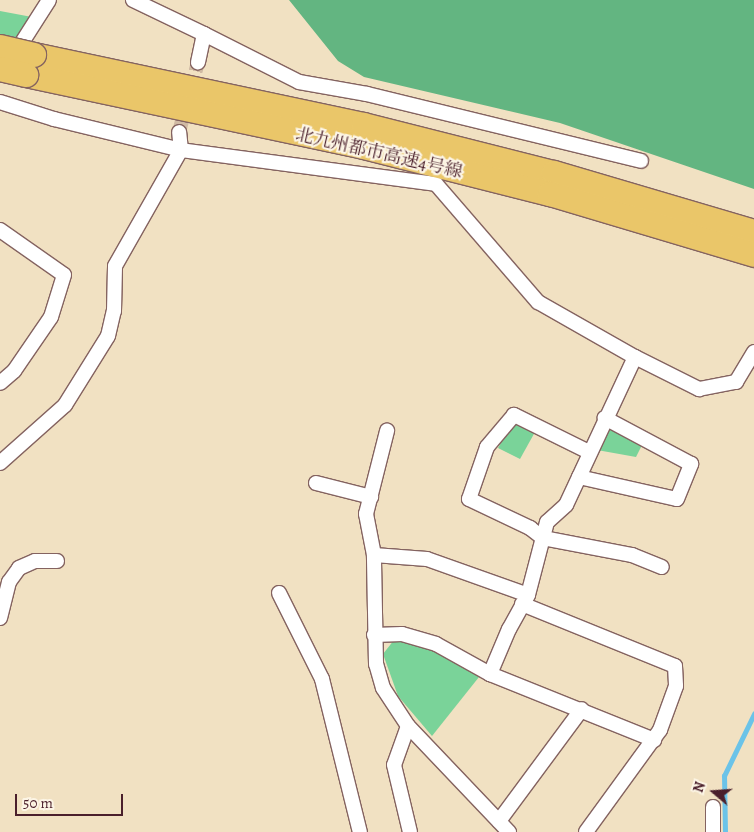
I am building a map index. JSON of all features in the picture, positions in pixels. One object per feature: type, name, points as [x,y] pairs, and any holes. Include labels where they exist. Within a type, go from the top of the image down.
[{"type":"highway","name":"北九州都市高速4号線","points":[[0,47],[30,66],[364,147],[569,200],[754,254]]},
{"type":"highway","name":"北九州都市高速4号線","points":[[0,69],[30,66],[364,125],[554,173],[754,232]]},
{"type":"street","points":[[0,77],[49,0]]},
{"type":"street","points":[[133,0],[299,82],[367,94],[641,161]]},
{"type":"street","points":[[198,62],[204,34]]},
{"type":"street","points":[[0,102],[54,120],[181,150],[436,184],[538,302],[635,357],[699,389],[736,382],[754,352]]},
{"type":"street","points":[[0,463],[65,404],[108,336],[114,311],[115,266],[181,150],[179,132]]},
{"type":"street","points":[[0,230],[64,275],[51,317],[14,371],[0,383]]},
{"type":"street","points":[[490,674],[525,600],[547,522],[566,505],[589,452],[635,357]]},
{"type":"street","points":[[589,452],[514,415],[487,447],[469,499],[530,528],[543,538],[632,555],[662,567]]},
{"type":"street","points":[[579,477],[677,499],[691,464],[605,418]]},
{"type":"street","points":[[387,431],[366,514],[374,555],[376,664],[383,688],[408,726],[509,832]]},
{"type":"street","points":[[316,483],[371,497]]},
{"type":"street","points":[[374,555],[427,559],[675,666],[676,686],[654,740],[586,832]]},
{"type":"street","points":[[0,618],[9,582],[19,568],[35,561],[57,561]]},
{"type":"street","points":[[279,592],[322,679],[360,832]]},
{"type":"street","points":[[374,635],[402,634],[436,644],[490,674],[654,740]]},
{"type":"street","points":[[499,821],[582,710]]},
{"type":"street","points":[[408,726],[394,765],[410,832]]},
{"type":"street","points":[[713,832],[714,806]]},
{"type":"green space","points":[[289,0],[754,0],[754,189],[560,123],[364,77],[338,61]]},
{"type":"green space","points":[[0,11],[32,17],[0,64]]},
{"type":"green space","points":[[520,423],[535,432],[520,459],[498,448],[511,425]]},
{"type":"green space","points":[[612,426],[643,443],[636,457],[597,450],[607,428]]},
{"type":"green space","points":[[394,640],[437,650],[479,677],[432,736],[398,696],[383,654]]},
{"type":"waterway","points":[[725,832],[724,776],[754,714]]},
{"type":"tunnel","points":[[179,132],[198,62]]}]
